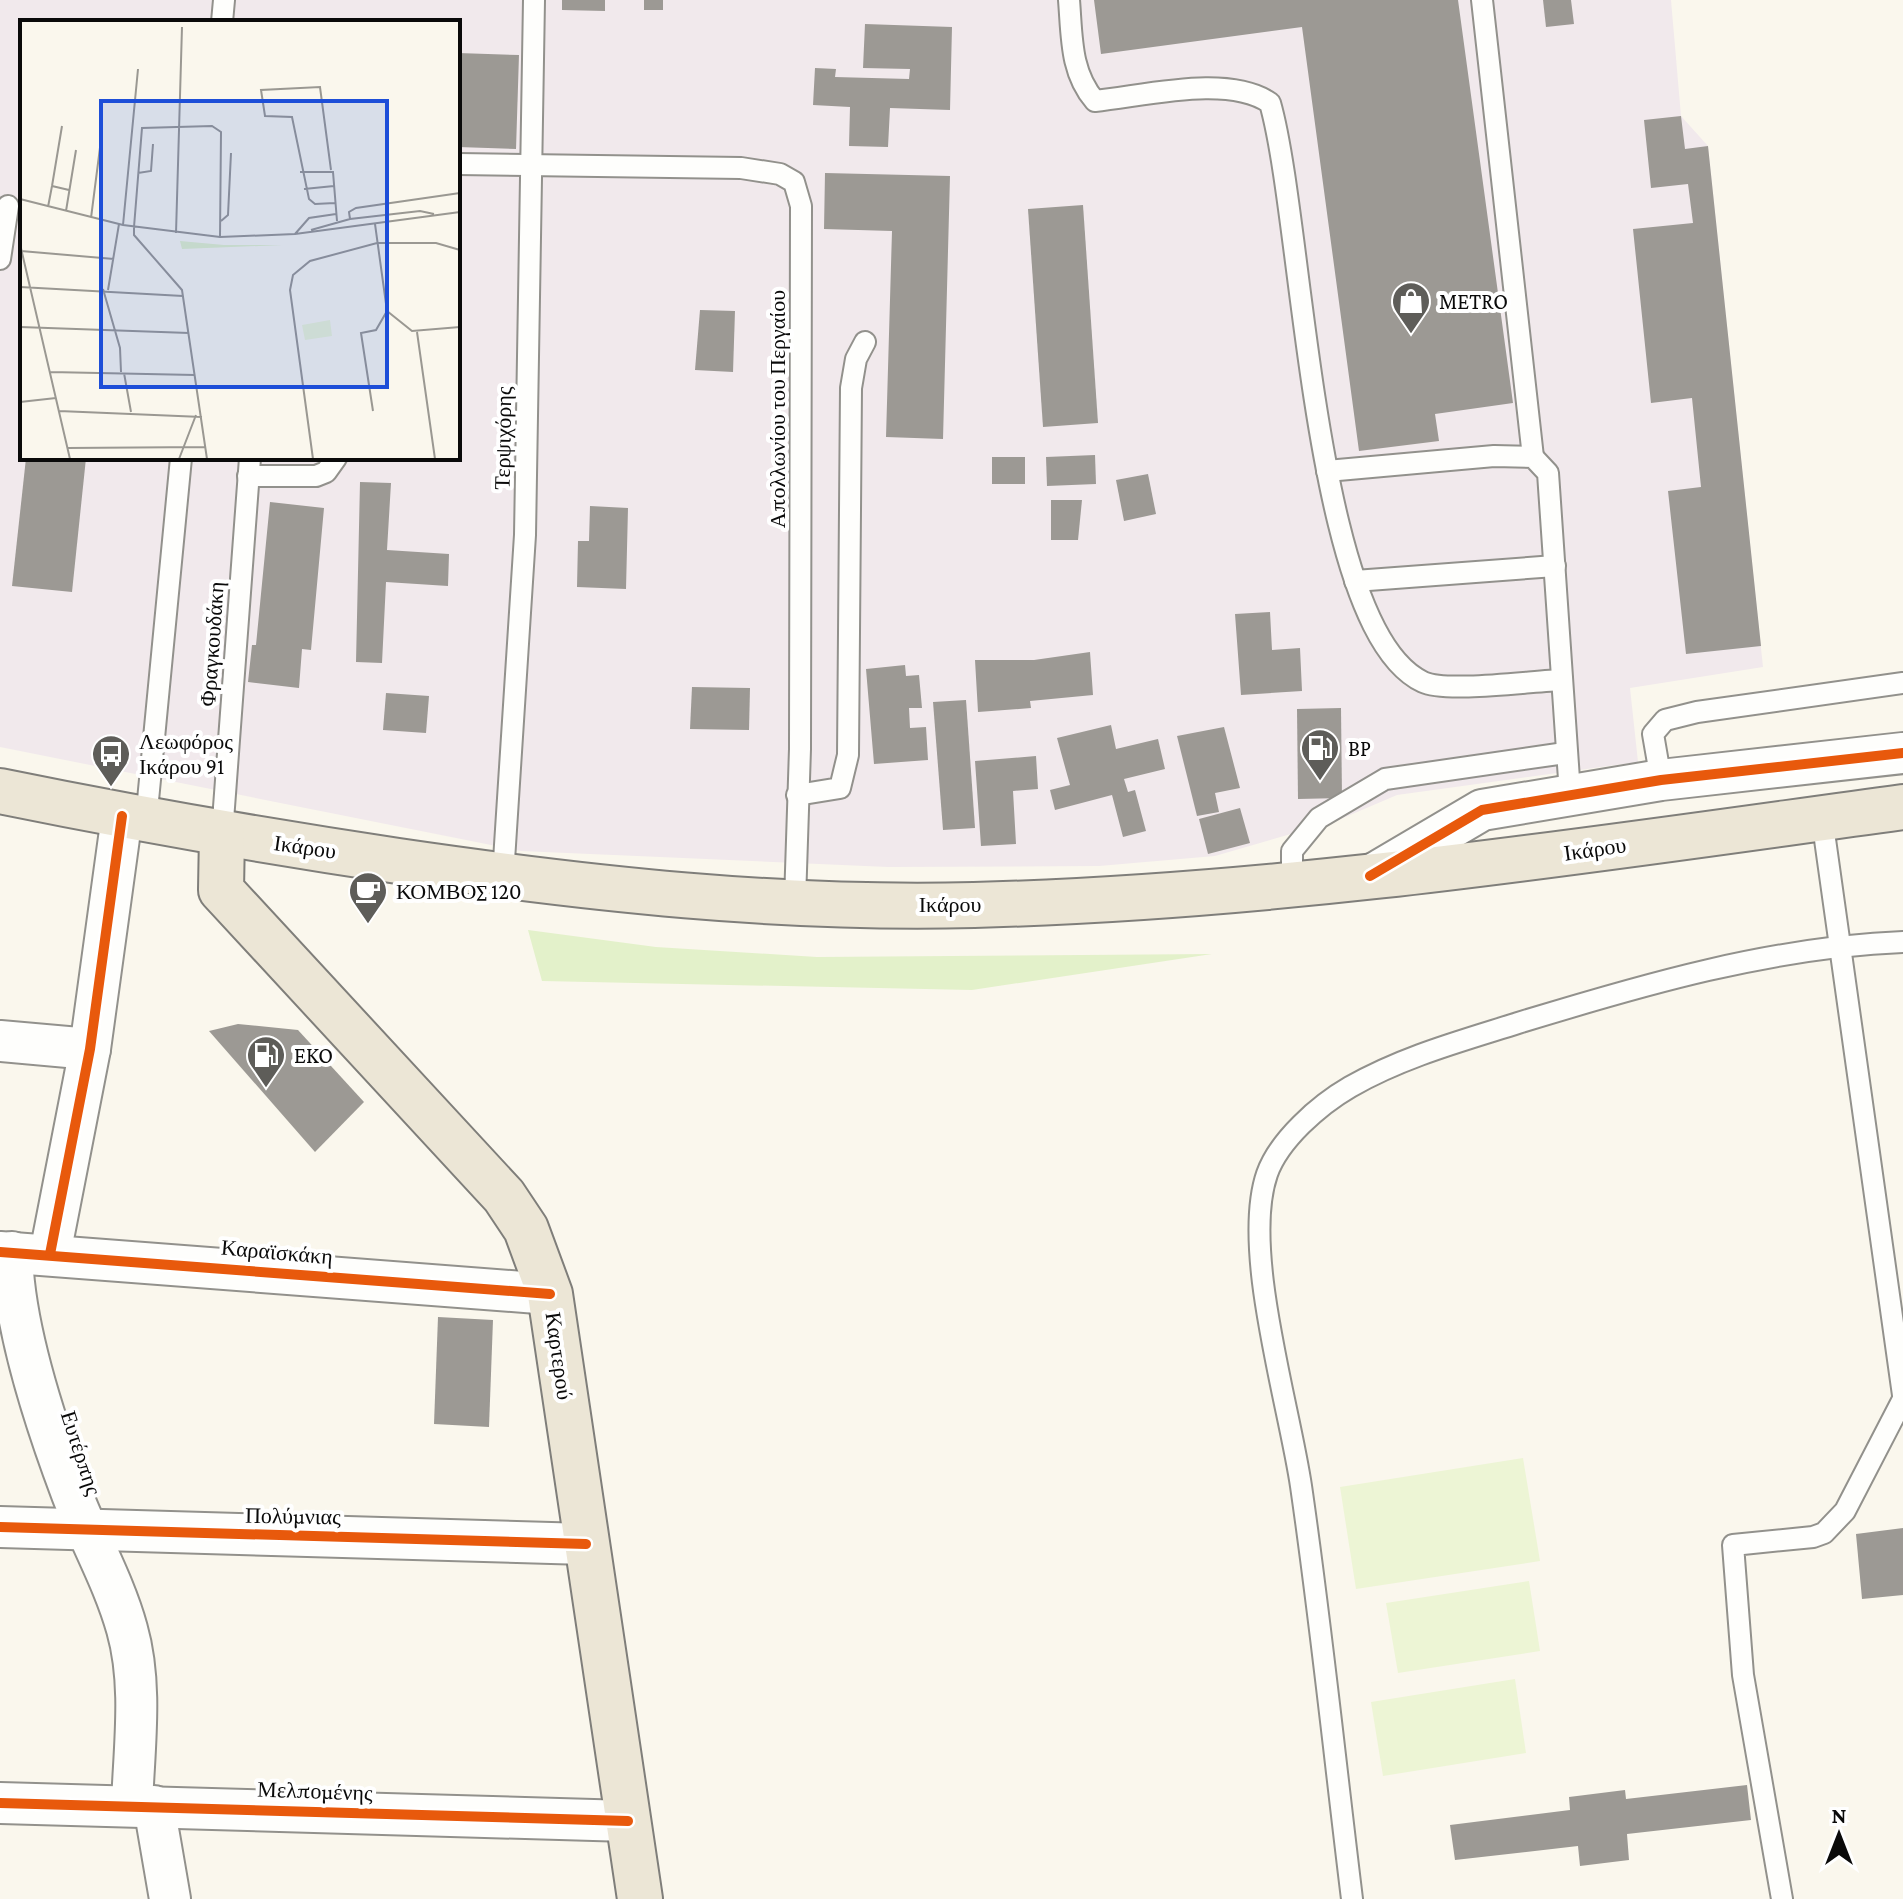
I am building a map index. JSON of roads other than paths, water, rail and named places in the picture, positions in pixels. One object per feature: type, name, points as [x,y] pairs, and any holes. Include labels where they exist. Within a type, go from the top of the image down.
[{"type":"main road","name":"Ικάρου","points":[[0,791],[222,834],[503,876],[666,894],[971,905],[1160,896],[1292,885],[1903,807]]},
{"type":"main road","name":"Καρτερού","points":[[222,834],[221,890],[504,1196],[526,1229],[550,1294],[640,1899]]},
{"type":"street","points":[[1370,876],[1482,810],[1661,780],[1903,753]]},
{"type":"street","name":"Ευτέρπης","points":[[134,819],[90,1049],[13,1283],[48,1421],[130,1643],[143,1806],[170,1899]]},
{"type":"street","points":[[0,1041],[90,1049]]},
{"type":"street","name":"Καραϊσκάκη","points":[[21,1253],[550,1294]]},
{"type":"street","name":"Πολύμνιας","points":[[0,1527],[586,1544]]},
{"type":"street","name":"Μελπομένης","points":[[0,1803],[628,1821]]},
{"type":"lane","points":[[222,20],[224,0]]},
{"type":"lane","name":"Τερψιχόρης","points":[[503,876],[525,535],[534,0]]},
{"type":"lane","points":[[1069,0],[1076,70],[1082,86],[1095,101],[1223,88],[1250,91],[1270,103],[1340,537],[1355,581],[1385,649],[1405,670],[1425,684],[1448,686],[1562,680]]},
{"type":"lane","points":[[1482,0],[1533,457],[1548,473],[1570,794]]},
{"type":"lane","points":[[460,164],[533,165]]},
{"type":"lane","name":"Απολλωνίου του Περγαίου","points":[[533,165],[741,168],[780,174],[794,182],[801,206],[795,901]]},
{"type":"lane","points":[[0,259],[8,206]]},
{"type":"lane","points":[[797,795],[840,788],[848,755],[851,388],[856,359],[865,342]]},
{"type":"lane","points":[[1327,471],[1494,456],[1533,457]]},
{"type":"lane","points":[[134,819],[181,460]]},
{"type":"lane","points":[[249,467],[316,476],[326,472],[335,460]]},
{"type":"lane","name":"Φραγκουδάκη","points":[[222,834],[249,467]]},
{"type":"lane","points":[[1355,581],[1555,566]]},
{"type":"lane","points":[[1661,780],[1653,734],[1665,720],[1697,712],[1903,683]]},
{"type":"lane","points":[[1292,885],[1292,851],[1319,818],[1385,779],[1565,753]]},
{"type":"lane","points":[[1782,1899],[1743,1675],[1733,1545],[1813,1537],[1833,1525],[1845,1511],[1903,1397],[1822,818]]},
{"type":"lane","points":[[1352,1899],[1301,1481],[1261,1256],[1260,1207],[1269,1169],[1295,1134],[1322,1107],[1348,1088],[1393,1065],[1615,994],[1743,964],[1841,946],[1903,942]]},
{"type":"place","name":"METRO","points":[[1411,335]]},
{"type":"place","name":"BP","points":[[1320,782]]},
{"type":"place","name":"Λεωφόρος Ικάρου 91","points":[[111,788]]},
{"type":"place","name":"ΚΟΜΒΟΣ 120","points":[[368,925]]},
{"type":"place","name":"EKO","points":[[266,1089]]}]
